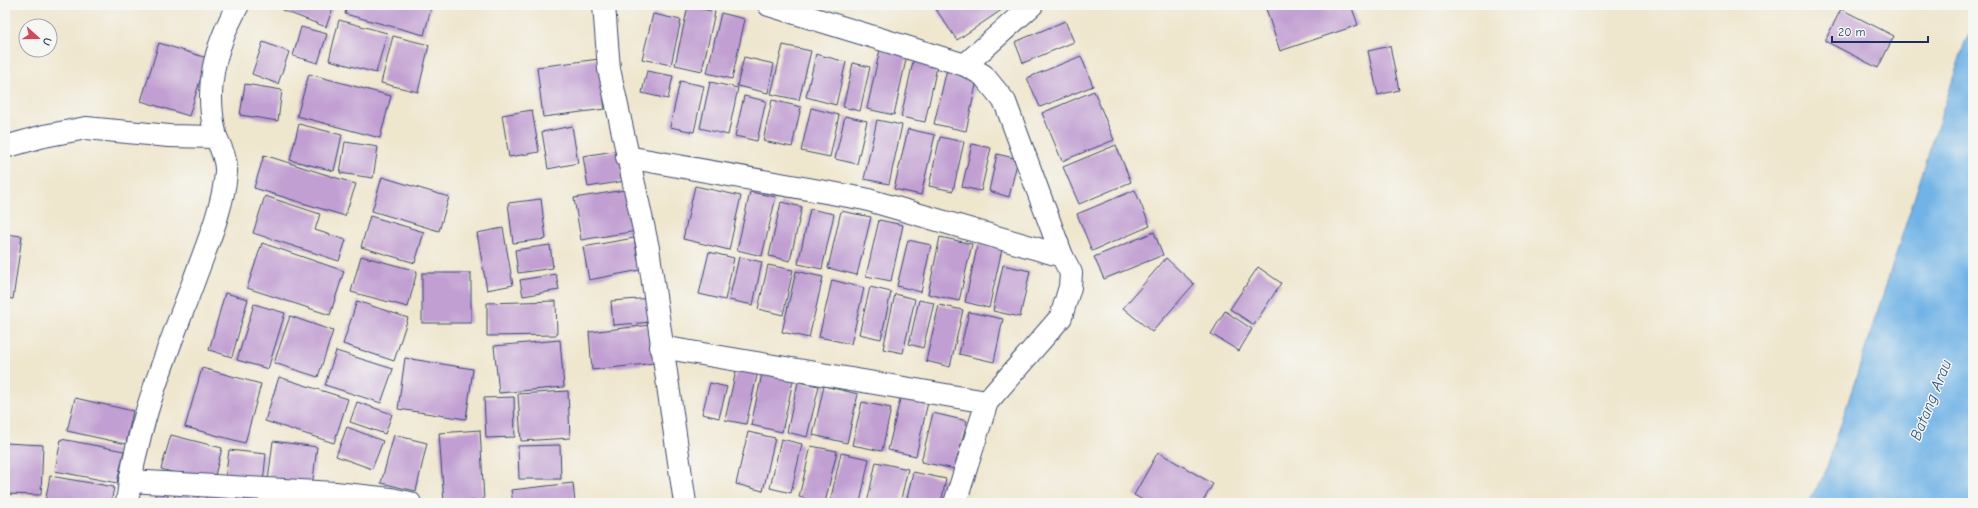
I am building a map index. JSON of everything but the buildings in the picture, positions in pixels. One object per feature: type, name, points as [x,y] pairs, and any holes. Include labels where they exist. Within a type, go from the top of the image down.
[{"type":"street","points":[[127,503],[137,443],[146,410],[198,269],[224,187],[226,170],[224,156],[216,138],[210,114],[212,74],[218,48],[238,5]]},
{"type":"street","points":[[604,5],[609,69],[627,158],[648,248],[661,347],[685,503]]},
{"type":"street","points":[[769,5],[809,11],[965,65],[983,75],[992,84],[1005,102],[1062,256],[1071,273],[1070,287],[1061,317],[987,402],[955,503]]},
{"type":"street","points":[[965,65],[1032,5]]},
{"type":"street","points":[[5,147],[44,136],[86,128],[169,136],[216,138]]},
{"type":"street","points":[[627,158],[865,200],[1062,256]]},
{"type":"street","points":[[661,347],[987,402]]},
{"type":"street","points":[[130,481],[335,493],[391,499],[410,503]]},
{"type":"water","name":"Batang Arau","points":[[1973,27],[1973,503],[1807,503],[1824,476],[1965,42]]}]
